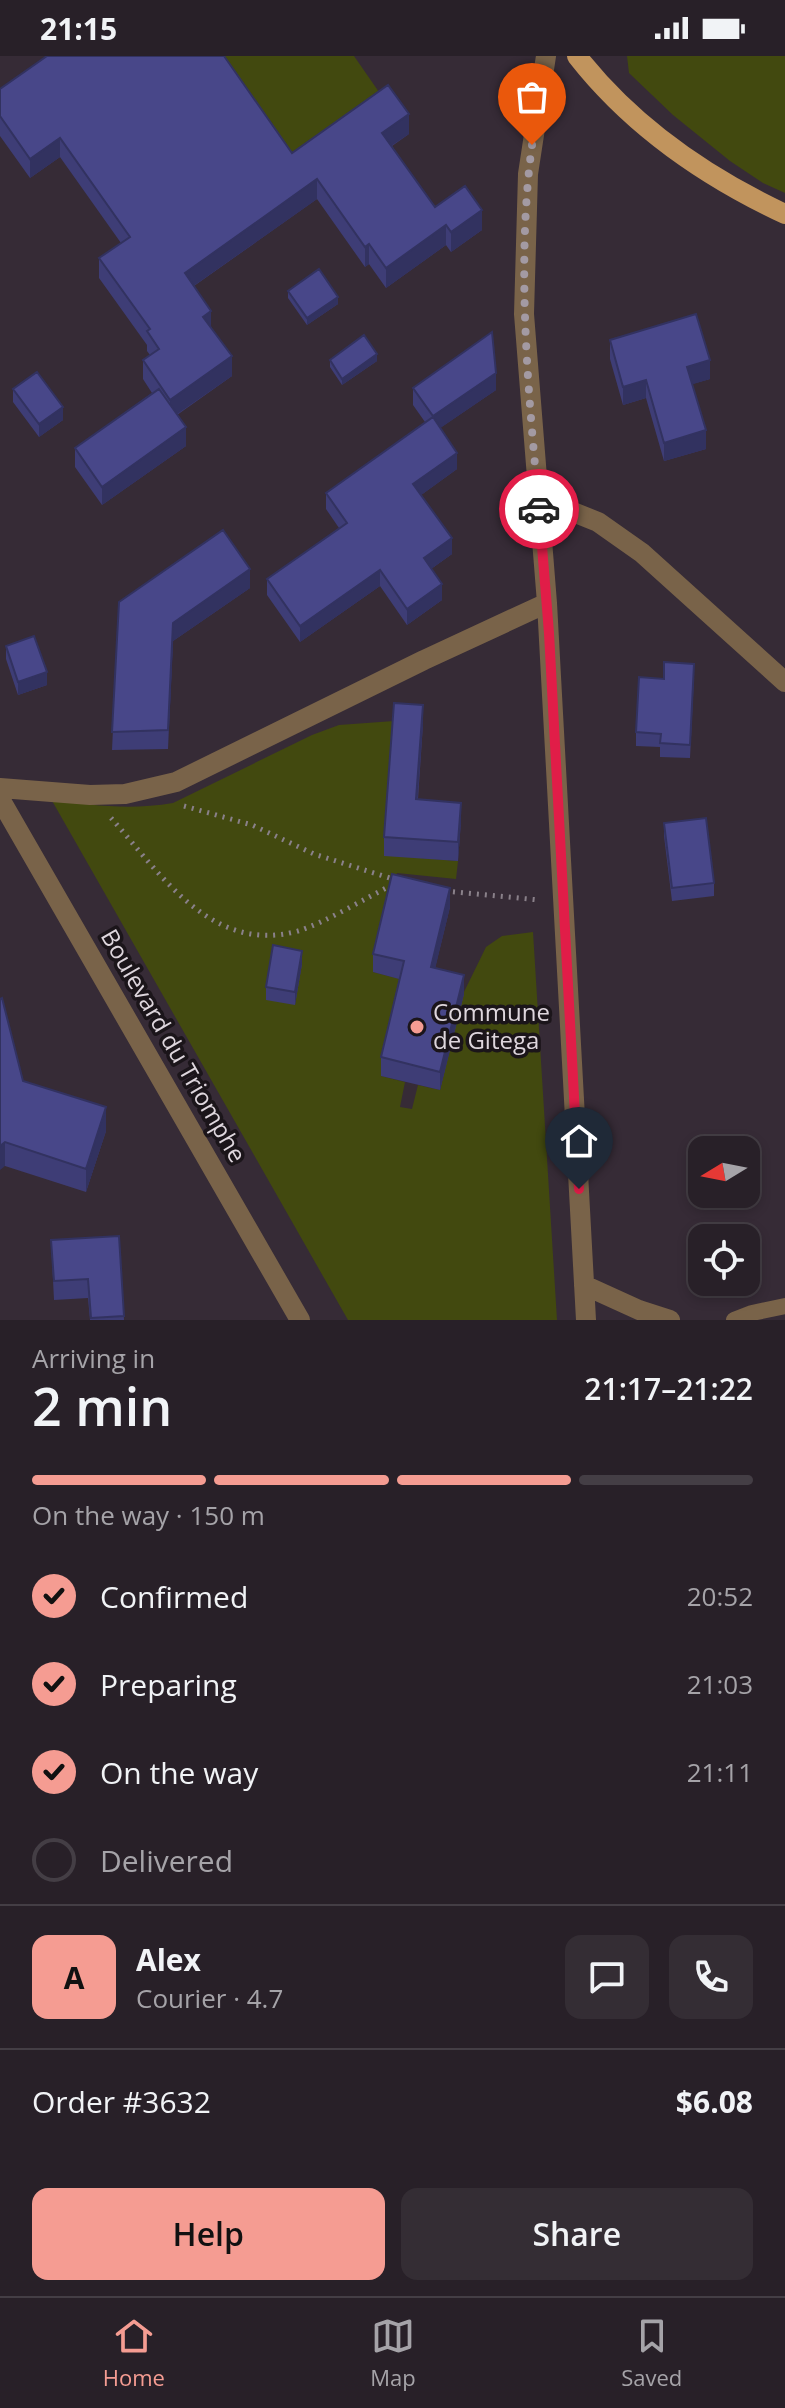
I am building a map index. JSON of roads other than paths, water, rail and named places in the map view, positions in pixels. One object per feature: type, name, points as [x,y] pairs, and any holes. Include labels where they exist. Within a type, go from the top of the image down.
[{"type":"main road","points":[[581,57],[620,105],[689,160],[740,193],[785,214]]},
{"type":"street","points":[[546,56],[528,174],[524,314],[547,603],[586,1320]]},
{"type":"street","points":[[538,498],[598,522],[642,553],[785,682]]},
{"type":"street","points":[[0,788],[90,795],[125,794],[176,782],[547,603]]},
{"type":"street","name":"Boulevard du Triomphe","points":[[0,799],[300,1320]]},
{"type":"street","points":[[584,1285],[639,1310],[670,1320]]},
{"type":"lane","points":[[734,1320],[785,1306]]},
{"type":"place","name":"Commune de Gitega","points":[[417,1027]]}]
